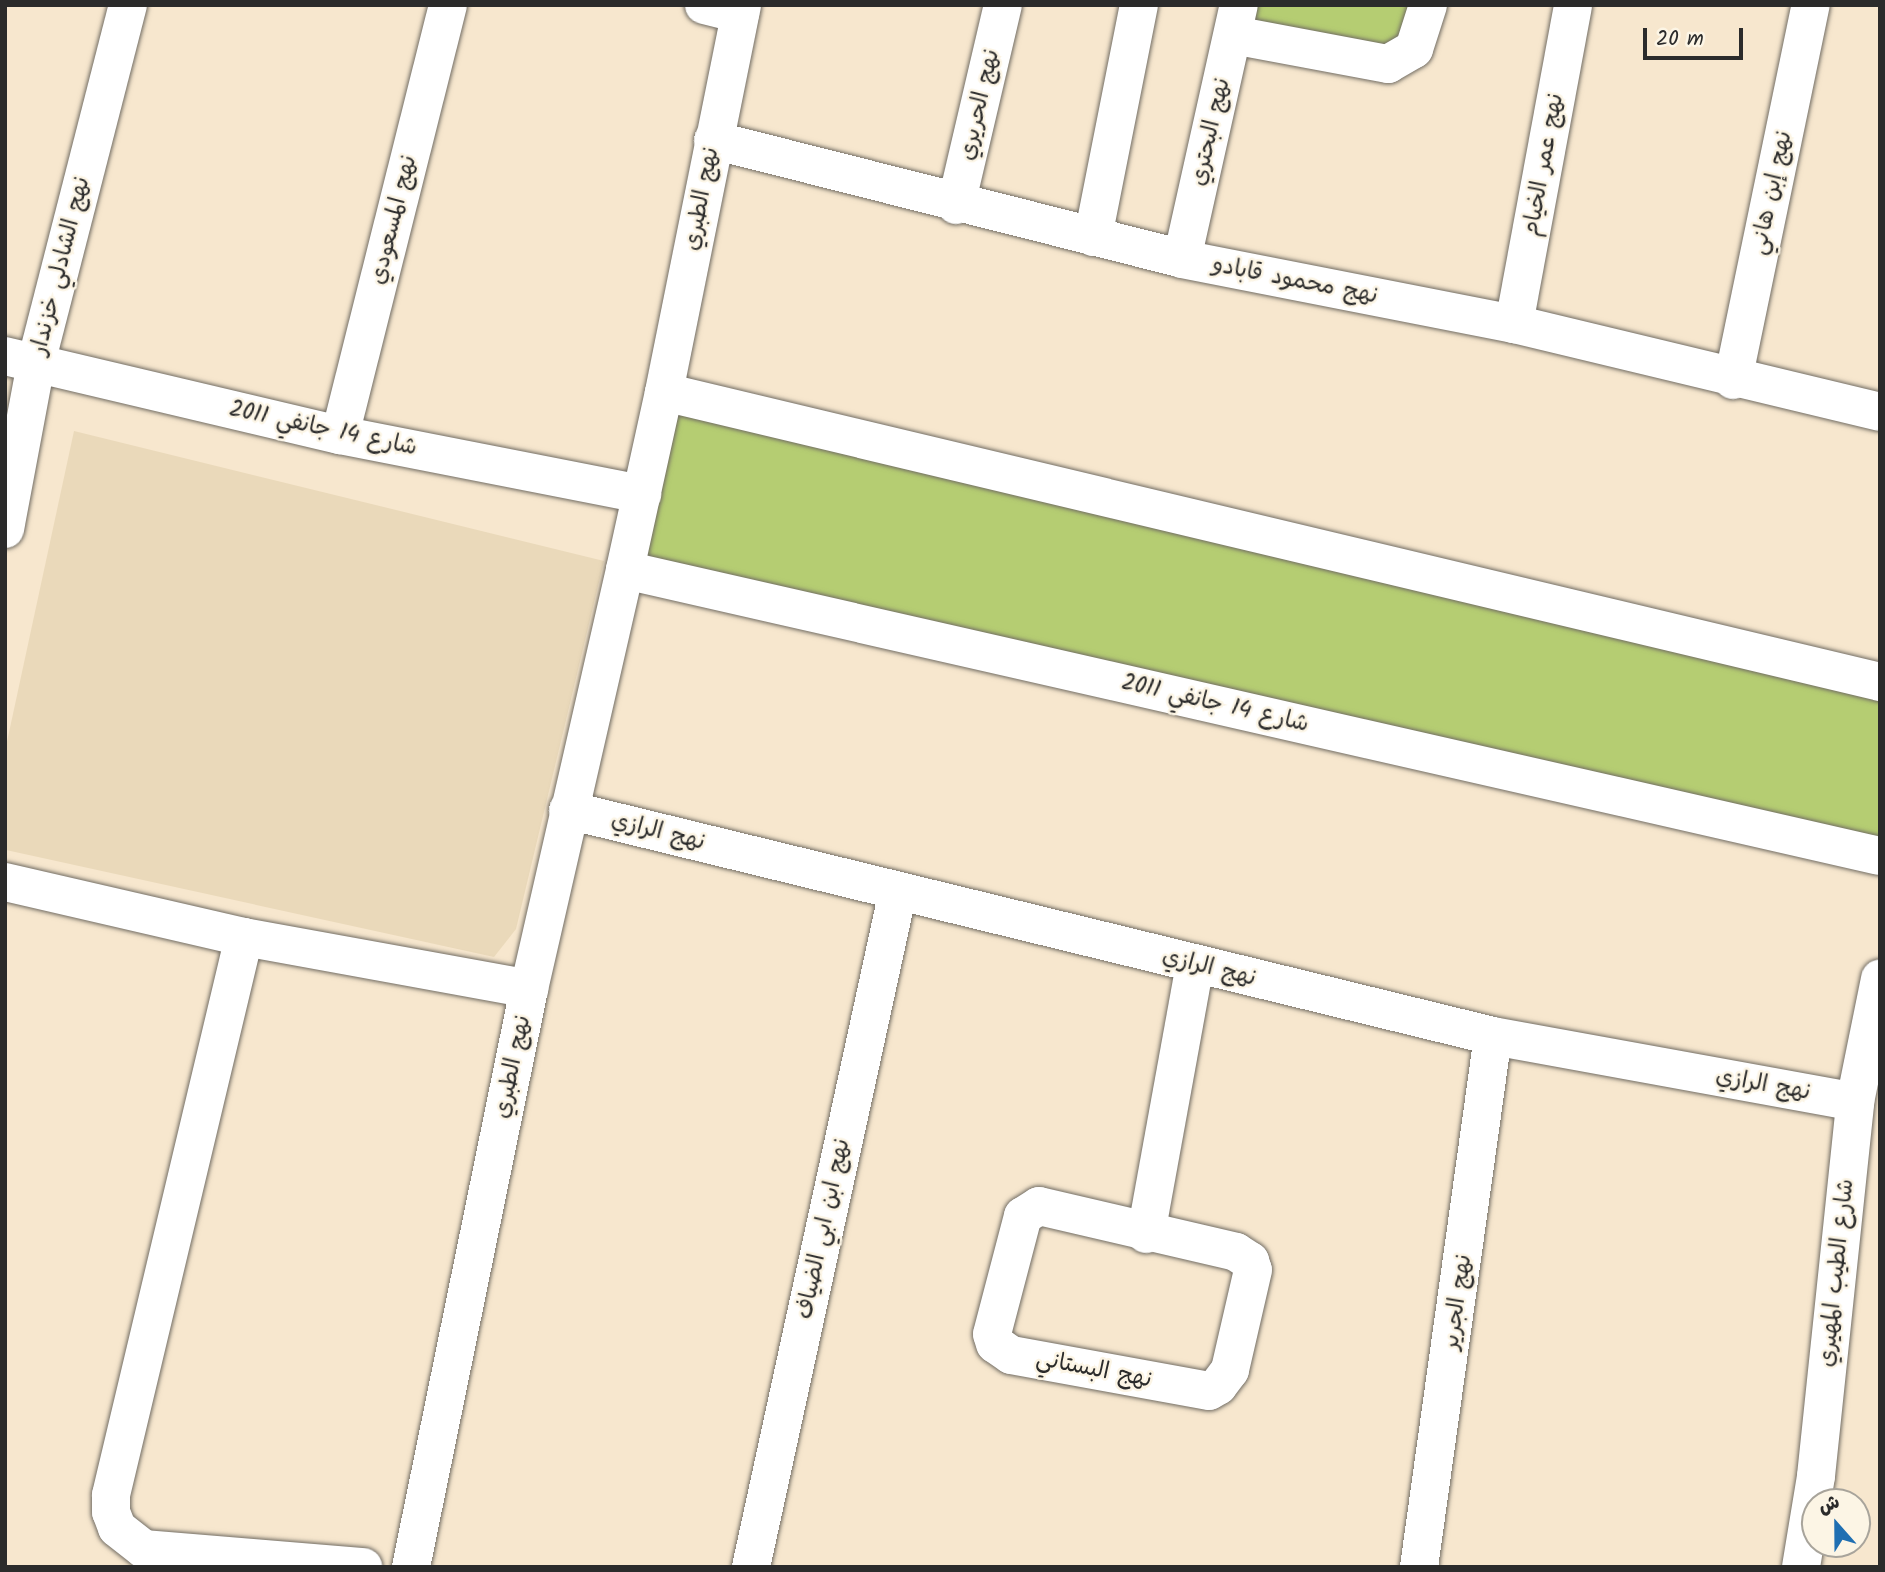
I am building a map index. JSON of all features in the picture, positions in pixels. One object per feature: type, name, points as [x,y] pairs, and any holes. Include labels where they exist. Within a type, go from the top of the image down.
[{"type":"street","name":"نهج الشادلي خزندار","points":[[5,528],[20,359],[128,5]]},
{"type":"street","name":"نهج المسعودي","points":[[340,435],[448,5]]},
{"type":"street","name":"نهج الحريري","points":[[956,205],[1003,5]]},
{"type":"street","points":[[1093,237],[1139,5]]},
{"type":"street","points":[[1236,20],[1388,64],[1414,49],[1428,5]]},
{"type":"street","name":"نهج إبن هاني","points":[[1733,380],[1811,5]]},
{"type":"street","name":"نهج عمر الخيام","points":[[1514,324],[1570,6]]},
{"type":"street","name":"نهج الطبري","points":[[664,393],[713,140],[728,8]]},
{"type":"street","name":"نهج البحتري","points":[[1182,259],[1236,20]]},
{"type":"street","name":"نهج محمود قابادو","points":[[713,140],[956,205],[1182,259],[1514,324],[1733,380],[1880,412]]},
{"type":"street","name":"شارع 14 جانفي 2011","points":[[20,359],[340,435],[642,494]]},
{"type":"street","points":[[625,570],[664,393],[1880,682]]},
{"type":"street","name":"شارع 14 جانفي 2011","points":[[625,570],[1880,856]]},
{"type":"street","name":"نهج الطبري","points":[[411,1567],[529,989],[625,570]]},
{"type":"street","name":"نهج الرازي","points":[[568,810],[1493,1036],[1855,1102]]},
{"type":"street","points":[[5,882],[243,937],[529,989]]},
{"type":"street","name":"نهج ابن ابي الضياف","points":[[751,1567],[898,891]]},
{"type":"street","points":[[243,937],[111,1495],[117,1528],[144,1549],[363,1567]]},
{"type":"street","points":[[1146,1234],[1195,965]]},
{"type":"street","name":"شارع الطيب المهيري","points":[[1801,1567],[1816,1476],[1855,1102],[1880,979]]},
{"type":"street","name":"نهج الجرير","points":[[1419,1567],[1493,1036]]},
{"type":"street","name":"نهج البستاني","points":[[1039,1206],[1146,1234],[1236,1252],[1250,1261],[1253,1270],[1230,1370],[1218,1386],[1209,1391],[1011,1354],[995,1344],[992,1334],[1026,1212],[1039,1206]]},
{"type":"shaded area","points":[[74,431],[604,561],[516,929],[494,957],[6,850],[5,751]]},
{"type":"green space","points":[[1240,5],[1437,5],[1425,62],[1236,23]]},
{"type":"green space","points":[[660,398],[1880,683],[1880,858],[636,557]]}]
